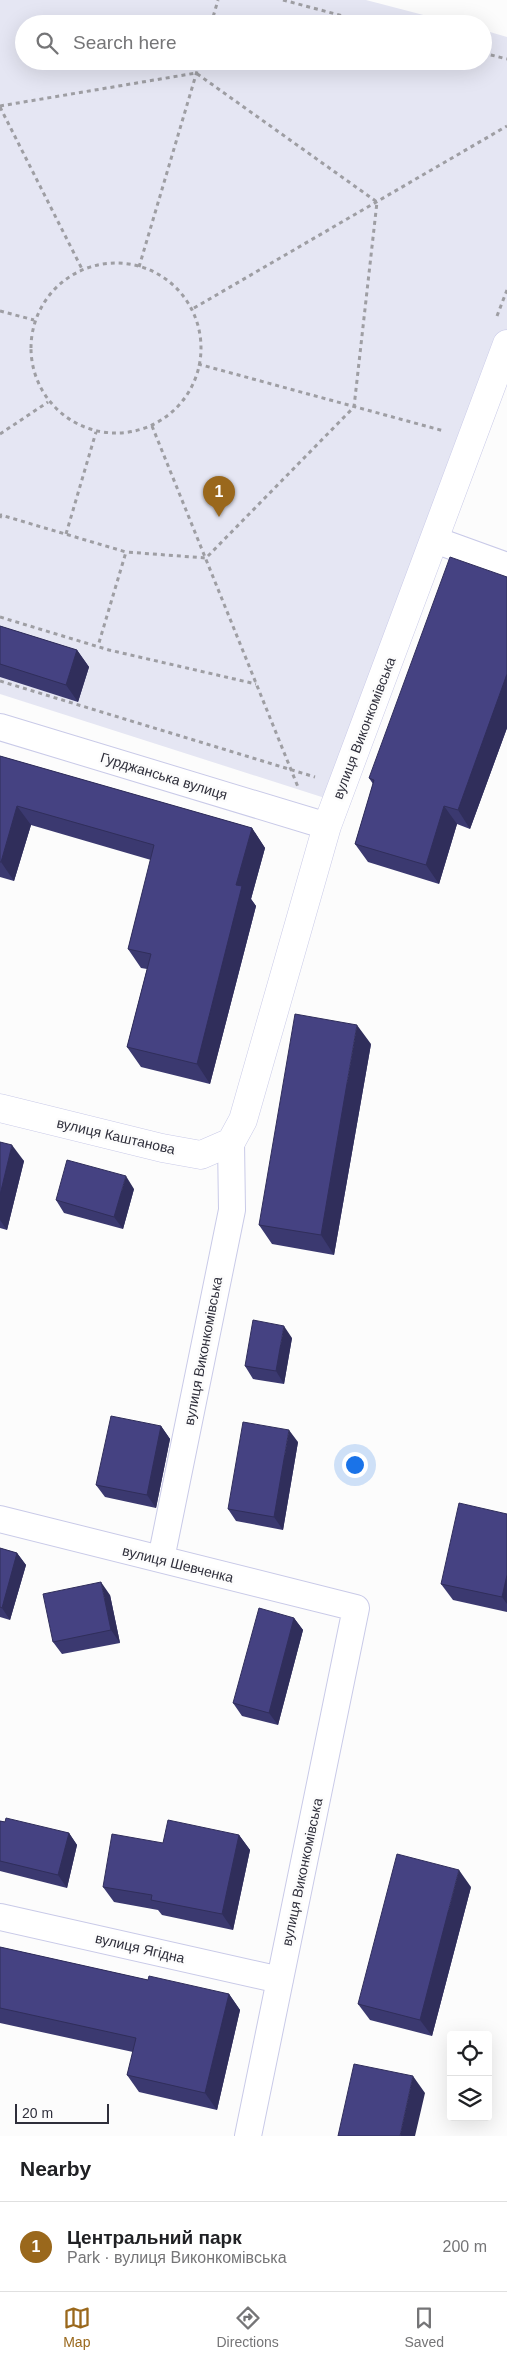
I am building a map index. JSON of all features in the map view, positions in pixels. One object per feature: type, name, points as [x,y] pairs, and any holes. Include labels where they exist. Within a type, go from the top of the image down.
[{"type":"street","name":"вулиця Виконкомівська","points":[[161,1559],[232,1210],[237,1131],[319,824],[435,540],[507,344]]},
{"type":"street","points":[[435,540],[507,566]]},
{"type":"street","name":"Гурджанська вулиця","points":[[0,727],[319,824]]},
{"type":"street","name":"вулиця Каштанова","points":[[0,1108],[162,1148],[201,1155],[237,1131]]},
{"type":"street","name":"вулиця Шевченка","points":[[0,1519],[356,1608]]},
{"type":"street","name":"вулиця Виконкомівська","points":[[248,2136],[356,1608]]},
{"type":"street","name":"вулиця Ягідна","points":[[0,1916],[280,1980]]},
{"type":"path","points":[[214,15],[218,0]]},
{"type":"path","points":[[283,0],[340,15]]},
{"type":"path","points":[[492,55],[507,59]]},
{"type":"path","points":[[139,267],[197,70]]},
{"type":"path","points":[[83,271],[0,107],[196,73],[377,202]]},
{"type":"path","points":[[194,308],[507,126]]},
{"type":"path","points":[[0,516],[126,552],[206,558],[354,407],[377,202]]},
{"type":"path","points":[[121,263],[139,267],[148,270],[171,284],[194,308],[199,330],[198,364],[192,386],[176,409],[152,426],[125,433],[96,432],[70,421],[48,402],[34,377],[30,348],[34,320],[48,295],[68,276],[83,271],[94,266],[121,263]]},
{"type":"path","points":[[0,311],[34,320]]},
{"type":"path","points":[[198,364],[452,433]]},
{"type":"path","points":[[0,434],[48,402]]},
{"type":"path","points":[[152,426],[290,769],[319,824]]},
{"type":"path","points":[[66,535],[96,432]]},
{"type":"path","points":[[98,646],[126,552]]},
{"type":"path","points":[[0,617],[98,646],[256,684]]},
{"type":"path","points":[[0,681],[321,778]]},
{"type":"shaded area","points":[[0,0],[366,0],[424,15],[15,15],[15,70],[492,70],[492,33],[507,37],[507,340],[328,799],[0,694]]},
{"type":"building","points":[[450,557],[507,577],[507,674],[458,810],[444,806],[426,865],[355,844],[374,780],[369,778]]},
{"type":"building","points":[[0,626],[77,650],[66,685],[0,664]]},
{"type":"building","points":[[0,756],[252,828],[236,885],[242,886],[197,1064],[127,1047],[151,954],[128,949],[154,845],[17,806],[0,862]]},
{"type":"building","points":[[295,1014],[357,1025],[321,1235],[259,1225]]},
{"type":"building","points":[[0,1142],[12,1145],[0,1195]]},
{"type":"building","points":[[67,1160],[126,1176],[114,1217],[56,1200]]},
{"type":"building","points":[[253,1320],[284,1326],[276,1371],[245,1366]]},
{"type":"building","points":[[111,1416],[161,1426],[147,1495],[96,1485]]},
{"type":"building","points":[[243,1422],[289,1430],[274,1517],[228,1509]]},
{"type":"building","points":[[459,1503],[507,1514],[507,1575],[502,1597],[441,1584]]},
{"type":"building","points":[[0,1548],[17,1553],[2,1608],[0,1607]]},
{"type":"building","points":[[101,1582],[111,1630],[53,1642],[43,1594]]},
{"type":"building","points":[[259,1608],[294,1618],[269,1713],[233,1703]]},
{"type":"building","points":[[6,1818],[69,1833],[58,1875],[0,1861],[0,1821],[5,1822]]},
{"type":"building","points":[[168,1820],[239,1835],[222,1914],[151,1900],[152,1895],[103,1887],[112,1834],[163,1843]]},
{"type":"building","points":[[397,1854],[459,1870],[420,2020],[358,2004]]},
{"type":"building","points":[[0,1947],[148,1980],[149,1976],[229,1994],[205,2093],[127,2075],[136,2038],[0,2008]]},
{"type":"building","points":[[354,2064],[413,2076],[400,2136],[338,2136]]},
{"type":"place","name":"Центральний парк","points":[[219,517]]}]
